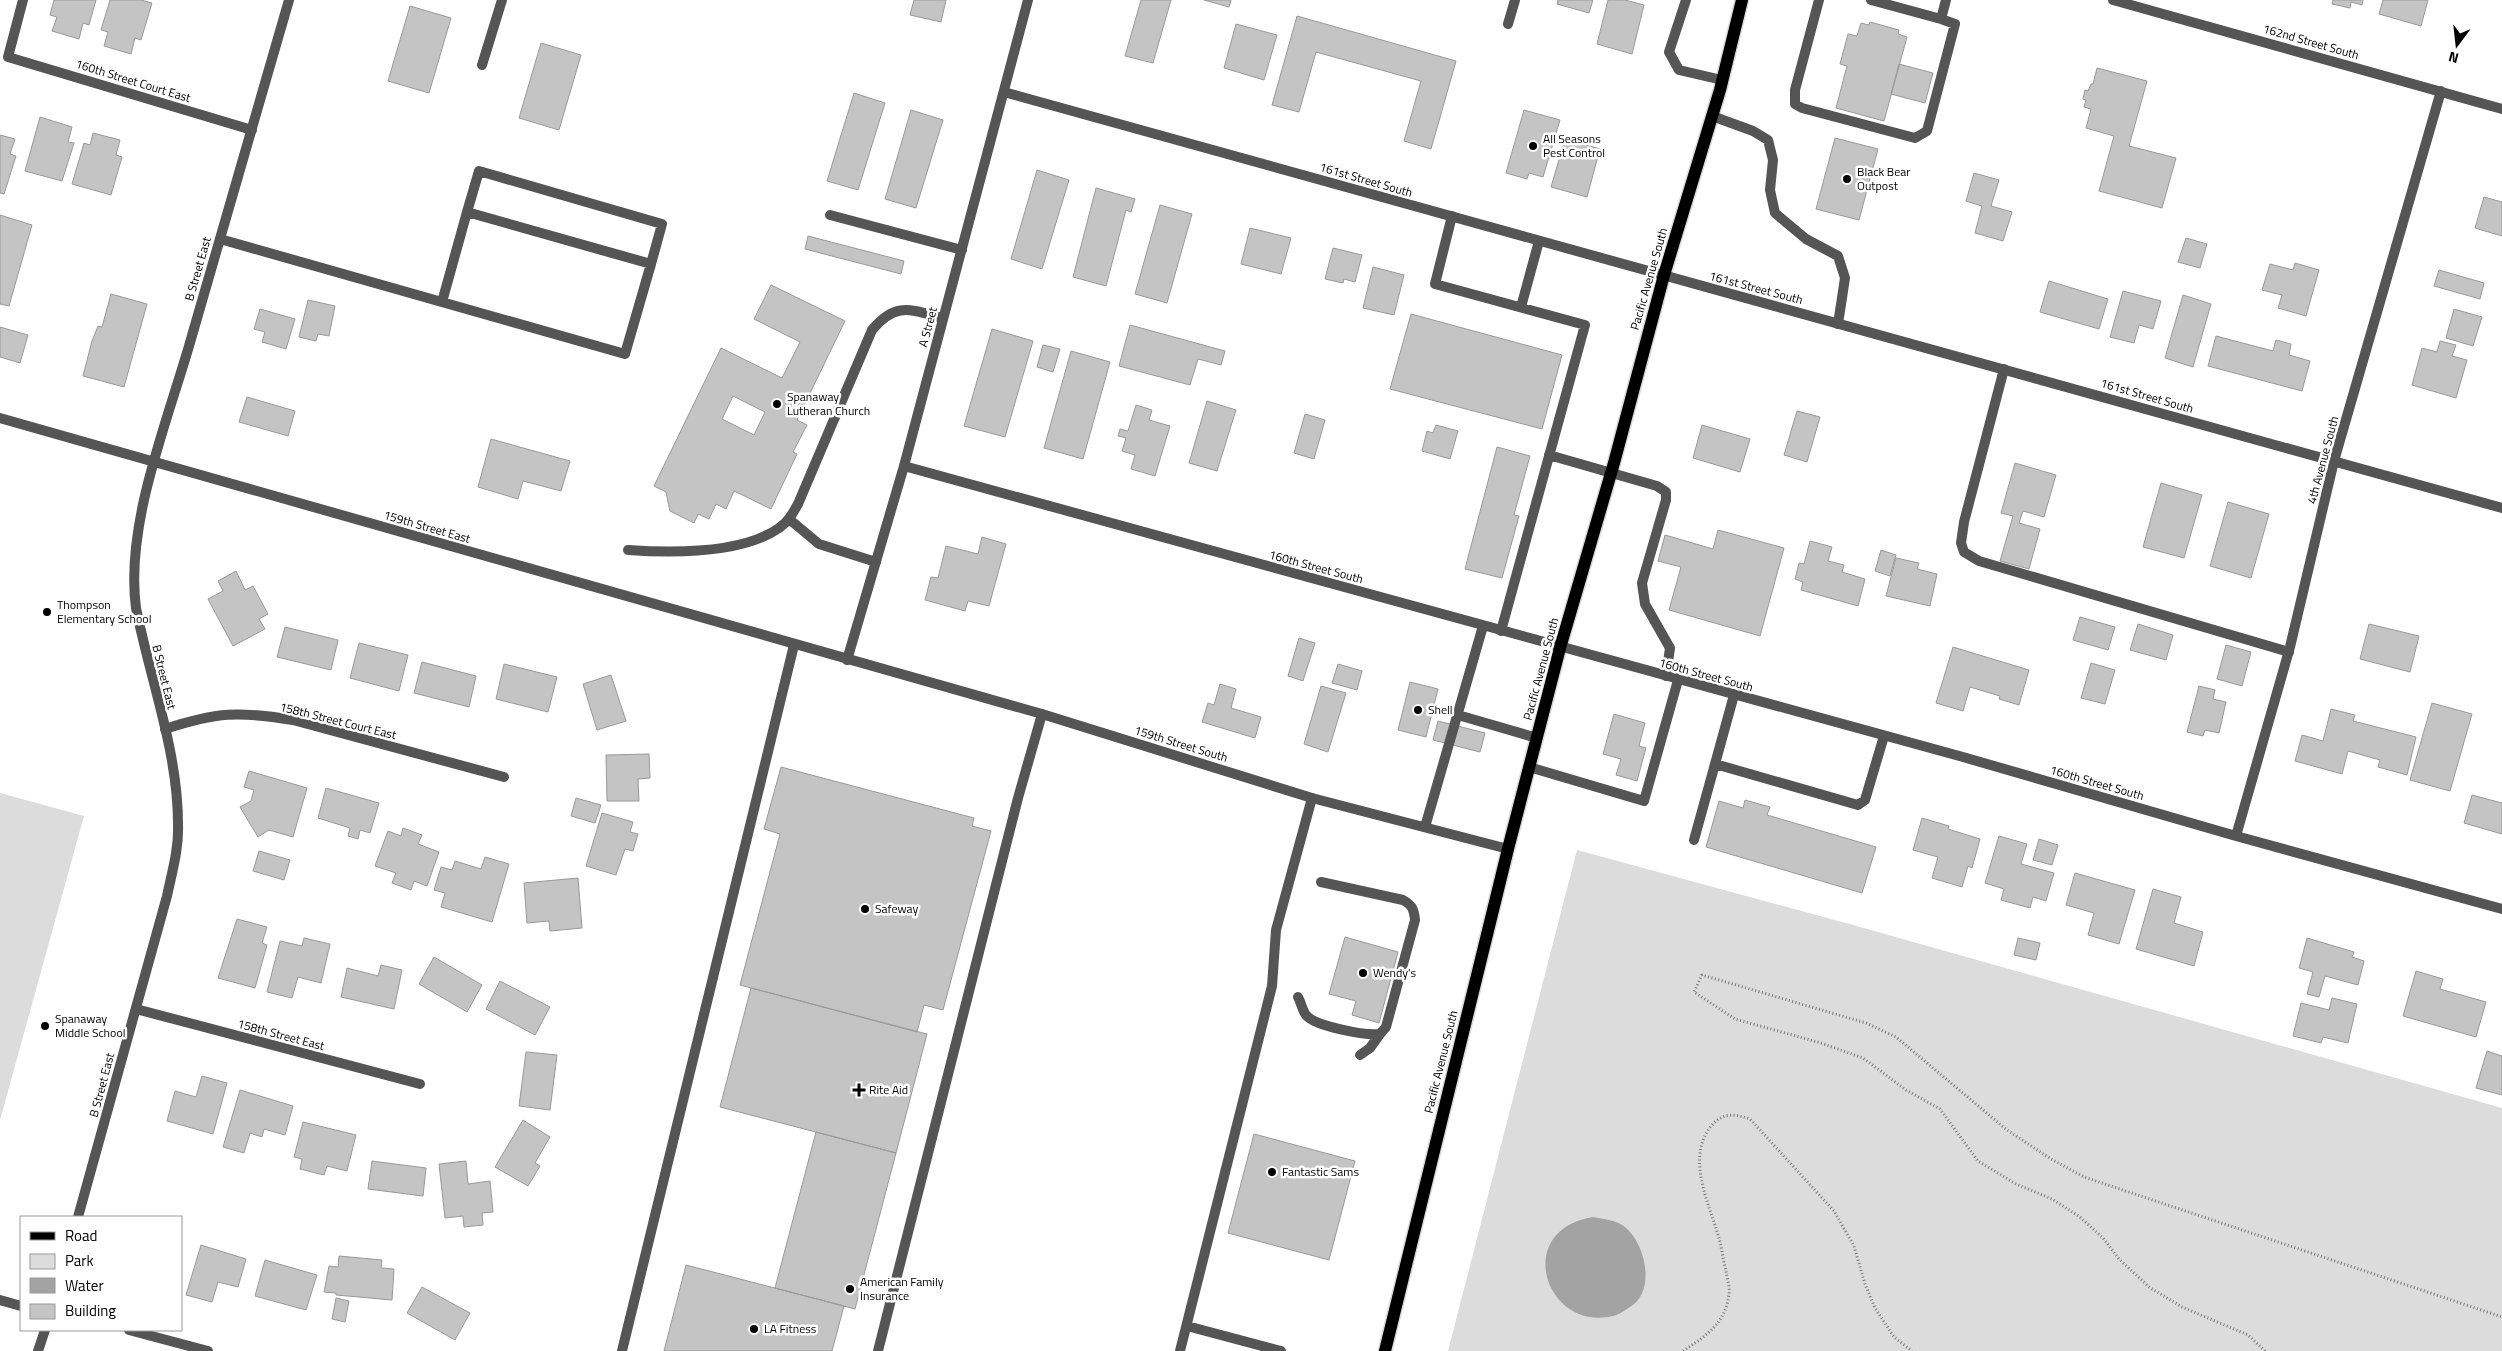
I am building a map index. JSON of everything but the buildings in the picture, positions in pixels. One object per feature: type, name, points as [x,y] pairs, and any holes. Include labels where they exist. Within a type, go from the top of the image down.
[{"type":"main road","name":"Pacific Avenue South","points":[[1385,1351],[1508,849],[1560,648],[1611,473],[1664,276],[1712,116],[1742,0]]},
{"type":"street","name":"160th Street Court East","points":[[23,0],[8,57],[252,130]]},
{"type":"street","name":"B Street East","points":[[78,1216],[167,896],[177,852],[177,792],[165,729],[143,644],[133,588],[135,551],[155,461],[289,0]]},
{"type":"street","points":[[482,65],[502,0]]},
{"type":"street","name":"A Street","points":[[847,660],[904,466],[1028,0]]},
{"type":"street","points":[[1508,24],[1515,0]]},
{"type":"street","points":[[1686,0],[1669,52],[1679,70],[1722,80]]},
{"type":"street","points":[[1819,0],[1795,90],[1795,104],[1802,108],[1915,138],[1927,132],[1955,24],[1871,0]]},
{"type":"street","points":[[1941,19],[1946,0]]},
{"type":"street","name":"162nd Street South","points":[[2113,0],[2502,109]]},
{"type":"street","name":"161st Street South","points":[[1004,92],[2502,508]]},
{"type":"street","name":"4th Avenue South","points":[[2236,836],[2289,652],[2334,461],[2441,92]]},
{"type":"street","points":[[1712,116],[1753,131],[1768,140],[1773,160],[1770,190],[1775,213],[1806,239],[1838,256],[1845,278],[1838,324]]},
{"type":"street","points":[[220,239],[625,354],[662,224],[479,172],[442,302]]},
{"type":"street","points":[[467,212],[651,264]]},
{"type":"street","points":[[830,215],[962,250]]},
{"type":"street","points":[[1452,216],[1435,284],[1585,325],[1501,631]]},
{"type":"street","points":[[1522,308],[1540,241]]},
{"type":"street","points":[[628,550],[679,551],[740,544],[770,533],[789,519],[798,504],[872,330],[883,317],[896,310],[907,309],[944,318]]},
{"type":"street","points":[[2004,370],[1964,522],[1962,543],[1964,552],[1979,561],[2289,652]]},
{"type":"street","name":"159th Street East","points":[[0,418],[847,660]]},
{"type":"street","points":[[1549,455],[1657,486],[1666,492],[1666,500],[1642,583],[1645,604],[1670,648],[1666,676]]},
{"type":"street","name":"160th Street South","points":[[904,466],[1884,736],[2502,909]]},
{"type":"street","points":[[789,519],[819,544],[876,562]]},
{"type":"street","points":[[1425,827],[1483,626]]},
{"type":"street","points":[[622,1351],[794,644]]},
{"type":"street","name":"159th Street South","points":[[847,660],[1042,714],[1312,798],[1508,849]]},
{"type":"street","points":[[1529,767],[1644,801],[1678,680]]},
{"type":"street","points":[[1694,840],[1734,695]]},
{"type":"street","name":"158th Street Court East","points":[[165,729],[200,718],[228,713],[258,714],[293,720],[504,777]]},
{"type":"street","points":[[878,1351],[1016,806],[1042,714]]},
{"type":"street","points":[[1458,715],[1537,738]]},
{"type":"street","points":[[1715,764],[1858,804],[1865,800],[1884,736]]},
{"type":"street","points":[[1180,1351],[1272,986],[1276,930],[1312,798]]},
{"type":"street","points":[[1321,882],[1403,900],[1411,904],[1414,910],[1415,920],[1386,1027],[1370,1048],[1360,1055]]},
{"type":"street","points":[[1298,997],[1306,1015],[1315,1022],[1369,1036],[1380,1034]]},
{"type":"street","name":"158th Street East","points":[[136,1009],[420,1084]]},
{"type":"street","points":[[0,1300],[20,1306]]},
{"type":"street","points":[[1187,1326],[1281,1351]]},
{"type":"street","points":[[38,1351],[45,1331]]},
{"type":"street","points":[[132,1331],[208,1351]]},
{"type":"path","points":[[2265,1351],[2248,1335],[2182,1307],[2149,1287],[2119,1259],[2103,1238],[2080,1217],[2052,1199],[2016,1184],[1978,1161],[1940,1109],[1906,1090],[1863,1058],[1821,1043],[1735,1019],[1694,992],[1702,975],[1866,1023],[1896,1037],[2007,1130],[2050,1159],[2084,1177],[2502,1317]]},
{"type":"path","points":[[1683,1351],[1708,1335],[1721,1320],[1730,1293],[1720,1240],[1700,1175],[1700,1150],[1706,1132],[1718,1118],[1732,1114],[1750,1119],[1834,1210],[1854,1246],[1864,1284],[1875,1308],[1894,1336],[1912,1351]]},
{"type":"green space","points":[[0,793],[84,816],[0,1120]]},
{"type":"green space","points":[[1577,850],[1853,925],[2502,1108],[2502,1351],[1448,1351]]},
{"type":"water","points":[[1593,1217],[1614,1221],[1625,1227],[1632,1235],[1643,1256],[1645,1280],[1643,1291],[1638,1300],[1630,1307],[1613,1316],[1589,1317],[1570,1309],[1555,1295],[1547,1277],[1546,1258],[1552,1240],[1568,1226]]},
{"type":"place","name":"All Seasons Pest Control","points":[[1533,146]]},
{"type":"place","name":"Black Bear Outpost","points":[[1847,179]]},
{"type":"place","name":"Spanaway Lutheran Church","points":[[777,404]]},
{"type":"place","name":"Thompson Elementary School","points":[[47,612]]},
{"type":"place","name":"Shell","points":[[1418,710]]},
{"type":"place","name":"Safeway","points":[[865,909]]},
{"type":"place","name":"Wendy's","points":[[1363,973]]},
{"type":"place","name":"Spanaway Middle School","points":[[45,1026]]},
{"type":"place","name":"Rite Aid","points":[[859,1090]]},
{"type":"place","name":"Fantastic Sams","points":[[1272,1172]]},
{"type":"place","name":"American Family Insurance","points":[[850,1289]]},
{"type":"place","name":"LA Fitness","points":[[754,1329]]}]
